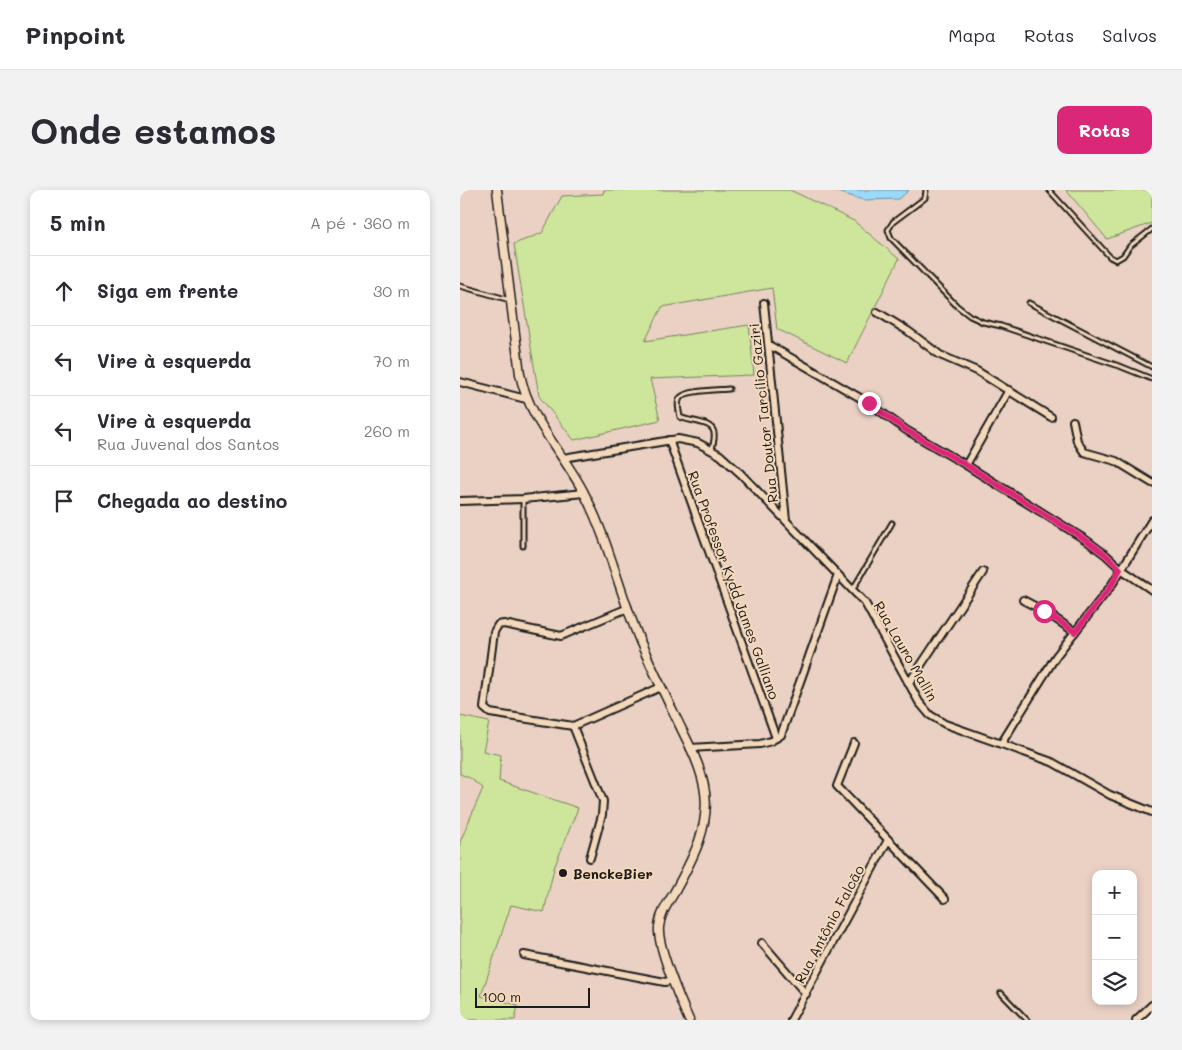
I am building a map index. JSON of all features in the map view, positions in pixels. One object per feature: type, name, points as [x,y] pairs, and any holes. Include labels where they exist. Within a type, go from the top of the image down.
[{"type":"street","points":[[497,190],[520,374],[526,399],[540,425],[584,493],[608,548],[640,642],[699,768],[705,787],[706,811],[696,850],[660,920],[659,935],[661,944],[689,1020]]},
{"type":"street","name":"Rua Doutor Tarcílio Gaziri","points":[[764,303],[786,520]]},
{"type":"street","points":[[876,312],[908,331],[940,355],[970,368],[1051,417]]},
{"type":"street","points":[[769,345],[860,398],[906,430],[1086,540],[1106,555],[1120,569],[1152,590]]},
{"type":"street","points":[[460,382],[526,399]]},
{"type":"street","points":[[966,465],[1009,390]]},
{"type":"street","points":[[1073,421],[1077,441],[1084,452],[1116,461],[1152,484]]},
{"type":"street","name":"Rua Lauro Mallin","points":[[563,458],[669,440],[688,440],[712,450],[741,474],[853,590],[868,609],[924,709],[936,720],[953,728],[1059,765],[1110,795],[1152,812]]},
{"type":"street","name":"Rua Professor Kydd James Galliano","points":[[669,440],[776,738]]},
{"type":"street","points":[[460,501],[524,499],[584,493]]},
{"type":"street","points":[[1002,744],[1056,656],[1111,586],[1152,520]]},
{"type":"street","points":[[909,683],[984,572]]},
{"type":"street","points":[[690,748],[760,744],[781,735],[838,575]]},
{"type":"street","points":[[1023,600],[1044,611],[1075,632]]},
{"type":"street","points":[[628,608],[561,636],[504,624],[498,625],[493,641],[485,710],[490,713],[573,726],[661,687]]},
{"type":"street","points":[[573,726],[603,801],[602,815],[590,858]]},
{"type":"street","points":[[854,743],[837,786],[945,899]]},
{"type":"street","name":"Rua Antônio Falcão","points":[[791,1020],[888,840]]},
{"type":"street","points":[[762,943],[806,994]]},
{"type":"street","points":[[524,955],[665,982],[673,980]]},
{"type":"street","points":[[1136,1020],[1152,1005]]},
{"type":"lane","points":[[926,190],[925,198],[893,222],[888,230],[891,238],[964,311],[983,322],[1122,367],[1152,379]]},
{"type":"lane","points":[[1049,190],[1110,257],[1116,260],[1123,256],[1130,246],[1152,229]]},
{"type":"lane","points":[[460,286],[510,300]]},
{"type":"lane","points":[[1029,303],[1152,367]]},
{"type":"lane","points":[[712,450],[714,433],[712,428],[680,417],[678,402],[681,396],[689,393],[730,388]]},
{"type":"lane","points":[[523,546],[524,499]]},
{"type":"lane","points":[[853,590],[892,523]]},
{"type":"lane","points":[[1002,993],[1027,1020]]},
{"type":"green space","points":[[604,190],[790,190],[854,221],[899,259],[847,363],[777,329],[772,288],[662,307],[645,341],[749,325],[754,375],[650,379],[660,420],[574,440],[539,396],[514,244],[542,233],[562,196],[603,194]]},
{"type":"green space","points":[[1066,190],[1152,190],[1152,223],[1107,239]]},
{"type":"green space","points":[[460,716],[489,722],[483,751],[501,755],[499,781],[578,808],[554,868],[544,912],[511,905],[481,996],[518,1005],[515,1020],[460,1020],[460,842],[483,788],[470,778],[460,774]]},
{"type":"water","points":[[832,190],[909,190],[899,199],[863,200]]},
{"type":"place","name":"BenckeBier","points":[[563,873]]},
{"type":"route","points":[[869,403],[906,430],[1086,540],[1106,555],[1120,569],[1111,586],[1075,632],[1044,611]]}]
